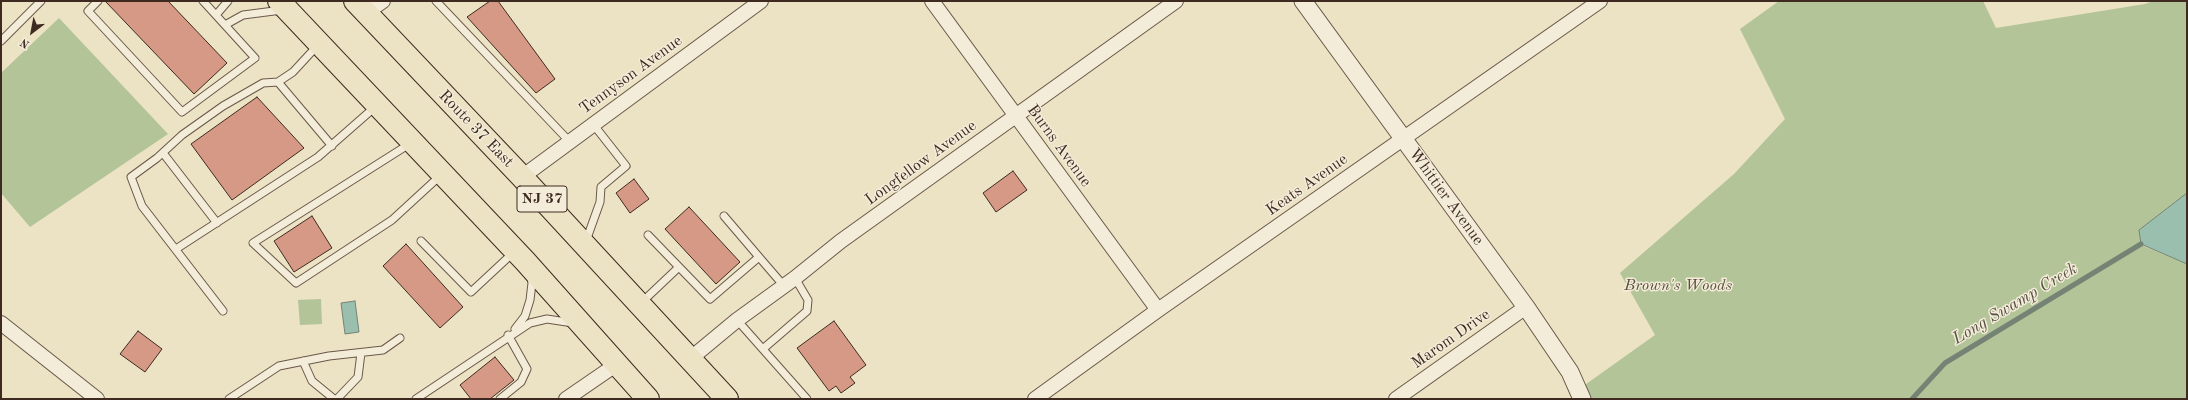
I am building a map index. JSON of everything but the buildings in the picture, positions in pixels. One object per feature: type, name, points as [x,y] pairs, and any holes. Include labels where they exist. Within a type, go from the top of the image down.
[{"type":"highway","points":[[284,5],[520,256],[648,399]]},
{"type":"highway","name":"Route 37 East","points":[[368,5],[522,177],[727,399]]},
{"type":"street","name":"Tennyson Avenue","points":[[522,177],[761,1]]},
{"type":"street","name":"Burns Avenue","points":[[932,1],[1158,310]]},
{"type":"street","name":"Longfellow Avenue","points":[[690,359],[737,320],[795,278],[841,241],[1176,1]]},
{"type":"street","name":"Whittier Avenue","points":[[1302,1],[1526,307],[1570,372],[1582,399]]},
{"type":"street","name":"Keats Avenue","points":[[1035,399],[1158,310],[1600,1]]},
{"type":"street","name":"Marom Drive","points":[[1396,399],[1526,307]]},
{"type":"street","points":[[1,323],[97,399]]},
{"type":"street","points":[[566,399],[617,364]]},
{"type":"lane","points":[[1,41],[41,1]]},
{"type":"lane","points":[[98,1],[88,11],[182,112],[255,58],[203,1]]},
{"type":"lane","points":[[216,15],[228,1]]},
{"type":"lane","points":[[436,1],[570,142]]},
{"type":"lane","points":[[225,25],[243,15],[284,5]]},
{"type":"lane","points":[[223,311],[142,206],[131,177],[163,153],[182,135],[223,106],[262,83],[278,82],[293,72],[320,43]]},
{"type":"lane","points":[[278,82],[332,146]]},
{"type":"lane","points":[[176,249],[318,157],[378,104]]},
{"type":"lane","points":[[584,245],[600,202],[601,187],[626,166],[593,124]]},
{"type":"lane","points":[[413,142],[253,243],[296,283],[392,220],[443,174]]},
{"type":"lane","points":[[163,153],[217,223]]},
{"type":"lane","points":[[724,216],[784,286]]},
{"type":"lane","points":[[648,235],[710,299],[759,257]]},
{"type":"lane","points":[[421,241],[471,292],[520,256],[532,283],[530,300],[525,316],[511,334]]},
{"type":"lane","points":[[640,304],[679,267]]},
{"type":"lane","points":[[764,348],[807,311],[808,300],[795,278]]},
{"type":"lane","points":[[416,399],[511,334],[530,323],[547,319],[572,323],[585,329]]},
{"type":"lane","points":[[737,320],[764,348],[807,399]]},
{"type":"lane","points":[[500,399],[521,382],[526,369],[511,334]]},
{"type":"lane","points":[[229,399],[279,366],[329,356],[383,350],[400,338]]},
{"type":"lane","points":[[303,361],[312,381],[336,399],[358,377],[362,353]]},
{"type":"green space","name":"Brown's Woods","points":[[1779,1],[1983,1],[1996,28],[2145,4],[2153,1],[2187,1],[2187,193],[2139,230],[2141,245],[2187,264],[2187,399],[1586,399],[1582,387],[1655,335],[1620,273],[1734,174],[1785,119],[1740,29]]},
{"type":"green space","points":[[59,18],[168,134],[30,227],[1,193],[1,73]]},
{"type":"green space","points":[[321,299],[322,324],[300,325],[298,300]]},
{"type":"shaded area","points":[[2187,193],[2187,264],[2141,244],[2139,230]]},
{"type":"shaded area","points":[[355,301],[359,332],[345,334],[341,303]]},
{"type":"waterway","name":"Long Swamp Creek","points":[[1912,399],[1945,363],[2141,244]]}]
